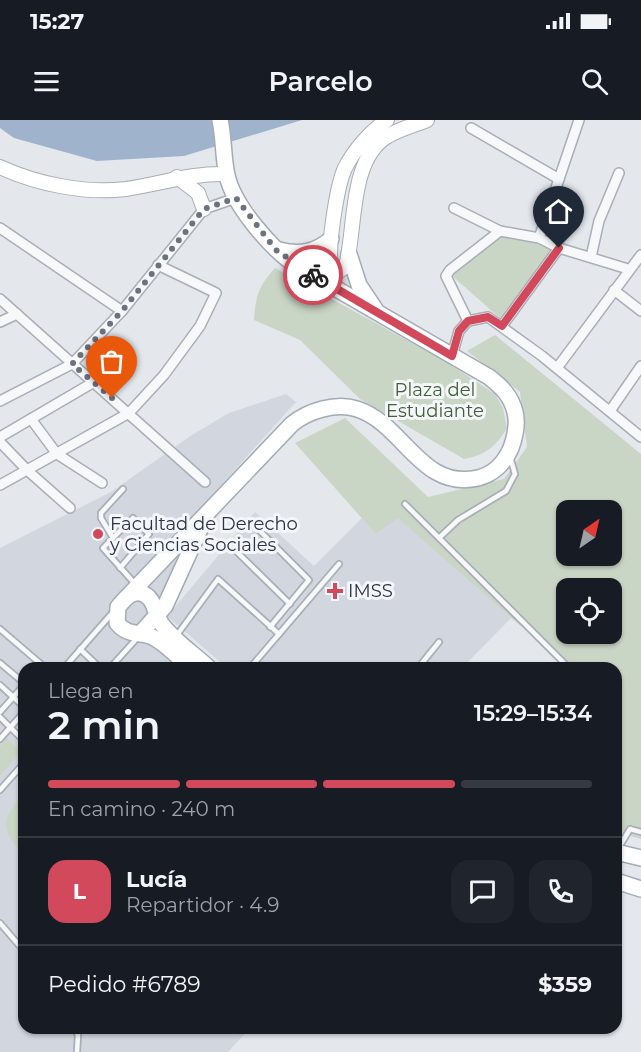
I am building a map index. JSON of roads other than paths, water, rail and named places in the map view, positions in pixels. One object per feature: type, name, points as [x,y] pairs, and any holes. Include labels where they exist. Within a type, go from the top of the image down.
[{"type":"main road","points":[[183,662],[155,637],[130,634],[123,630],[117,623],[118,607],[300,418],[326,409],[356,408],[371,416],[432,472],[457,479],[482,477],[503,463],[516,429],[516,415],[511,399],[489,377],[376,312],[334,281],[290,262],[276,250],[236,198],[226,167],[220,120]]},
{"type":"main road","points":[[334,281],[330,258],[331,239],[344,169],[374,129],[387,120]]},
{"type":"main road","points":[[334,281],[346,266],[365,160],[386,136],[427,120]]},
{"type":"main road","points":[[0,166],[42,182],[90,189],[125,189],[226,167]]},
{"type":"main road","points":[[177,177],[198,193],[204,209]]},
{"type":"main road","points":[[276,250],[300,254],[314,250],[331,239]]},
{"type":"main road","points":[[349,254],[359,285],[376,312]]},
{"type":"main road","points":[[140,634],[165,606],[196,536],[211,511]]},
{"type":"main road","points":[[133,590],[154,603],[157,616],[176,638],[202,662]]},
{"type":"main road","points":[[622,853],[641,858]]},
{"type":"main road","points":[[622,883],[641,889]]},
{"type":"street","points":[[539,238],[579,120]]},
{"type":"street","points":[[471,128],[559,179]]},
{"type":"street","points":[[591,257],[599,221],[619,172]]},
{"type":"street","points":[[0,401],[72,364],[122,311],[204,209],[236,198]]},
{"type":"street","points":[[454,208],[500,231],[539,238],[559,248],[628,269]]},
{"type":"street","points":[[0,228],[122,311]]},
{"type":"street","points":[[468,321],[446,276],[450,270],[500,231]]},
{"type":"street","points":[[502,326],[559,248]]},
{"type":"street","points":[[557,368],[628,269],[641,255]]},
{"type":"street","points":[[0,473],[3,484],[129,413],[164,375],[200,326],[216,293],[158,265]]},
{"type":"street","points":[[614,290],[641,311]]},
{"type":"street","points":[[0,299],[205,482]]},
{"type":"street","points":[[0,322],[17,314]]},
{"type":"street","points":[[452,356],[459,331],[468,321],[488,317],[557,368],[641,437]]},
{"type":"street","points":[[610,411],[641,366]]},
{"type":"street","points":[[0,437],[94,382]]},
{"type":"street","points":[[31,419],[57,454],[102,483]]},
{"type":"street","points":[[0,442],[27,470],[70,508]]},
{"type":"lane","points":[[439,538],[458,520],[506,491],[515,474],[509,452]]},
{"type":"lane","points":[[113,538],[101,518],[101,513],[123,489]]},
{"type":"lane","points":[[405,504],[563,662]]},
{"type":"lane","points":[[120,568],[149,534],[133,518],[103,548],[120,568],[133,590]]},
{"type":"lane","points":[[259,530],[309,580],[270,627]]},
{"type":"lane","points":[[237,552],[290,604]]},
{"type":"lane","points":[[255,662],[339,564]]},
{"type":"lane","points":[[176,638],[218,579],[279,634]]},
{"type":"lane","points":[[69,662],[118,607]]},
{"type":"lane","points":[[0,629],[38,662]]},
{"type":"lane","points":[[115,662],[140,634]]},
{"type":"lane","points":[[423,662],[439,642]]},
{"type":"lane","points":[[80,650],[93,662]]},
{"type":"lane","points":[[0,663],[18,679]]},
{"type":"lane","points":[[0,685],[18,701]]},
{"type":"lane","points":[[18,692],[0,714],[18,735]]},
{"type":"lane","points":[[0,740],[18,719]]},
{"type":"lane","points":[[0,790],[18,770]]},
{"type":"lane","points":[[622,843],[630,829],[641,832]]},
{"type":"lane","points":[[0,924],[18,944]]},
{"type":"lane","points":[[77,1034],[77,1052]]},
{"type":"water","points":[[0,120],[302,120],[184,156],[97,161],[14,138],[0,128]]},
{"type":"place","name":"Facultad de Derecho y Ciencias Sociales","points":[[98,534]]},
{"type":"place","name":"IMSS","points":[[335,591]]},
{"type":"park label","name":"Plaza del Estudiante","points":[[435,400]]}]
